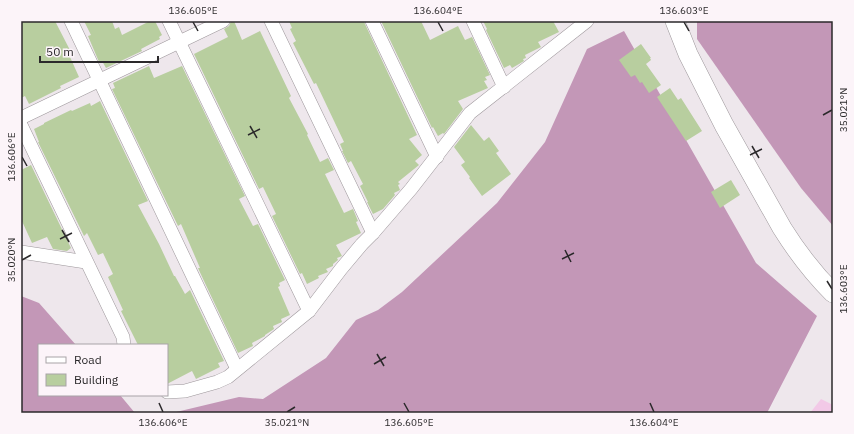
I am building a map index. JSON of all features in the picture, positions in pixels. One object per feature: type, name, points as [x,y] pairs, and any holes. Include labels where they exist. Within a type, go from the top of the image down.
[{"type":"street","points":[[71,21],[237,369]]},
{"type":"street","points":[[169,21],[309,311]]},
{"type":"street","points":[[21,118],[223,21]]},
{"type":"street","points":[[271,21],[373,233]]},
{"type":"street","points":[[372,21],[438,156]]},
{"type":"street","points":[[473,21],[504,87]]},
{"type":"street","points":[[168,392],[185,391],[217,382],[228,377],[309,311],[345,264],[412,189],[470,113],[504,87],[574,25],[587,21]]},
{"type":"street","points":[[675,21],[688,54],[724,125],[782,228],[806,263],[833,293]]},
{"type":"street","points":[[21,125],[123,337],[124,344]]},
{"type":"street","points":[[21,252],[86,262]]},
{"type":"shaded area","points":[[697,21],[833,21],[833,226],[801,188],[697,39]]},
{"type":"shaded area","points":[[624,31],[756,263],[817,316],[767,413],[172,413],[239,397],[263,399],[326,358],[356,320],[378,310],[402,292],[497,203],[545,142],[587,49]]},
{"type":"shaded area","points":[[21,296],[39,303],[75,344],[38,344],[38,396],[121,396],[135,413],[21,413]]},
{"type":"shaded area","points":[[821,399],[833,405],[833,413],[810,413]]},
{"type":"building","points":[[21,21],[55,21],[73,56],[70,57],[79,77],[29,104],[25,96],[21,98]]},
{"type":"building","points":[[84,21],[112,21],[115,29],[119,27],[122,35],[150,21],[155,21],[162,35],[159,37],[160,39],[141,49],[142,51],[106,68],[102,61],[99,62],[88,36],[91,35]]},
{"type":"building","points":[[231,21],[234,21],[242,40],[260,31],[291,96],[289,98],[308,134],[307,135],[320,162],[328,158],[334,170],[325,174],[344,213],[353,209],[358,221],[356,222],[361,233],[336,245],[342,256],[337,258],[338,260],[333,264],[333,266],[326,269],[328,272],[318,276],[319,278],[307,284],[302,273],[300,274],[272,216],[276,214],[263,187],[259,189],[194,54],[228,37],[224,29],[229,26]]},
{"type":"building","points":[[289,21],[364,21],[417,135],[409,139],[422,155],[415,161],[419,165],[398,182],[400,184],[398,185],[400,190],[394,193],[395,195],[383,209],[373,214],[360,186],[363,184],[351,161],[348,163],[342,151],[340,144],[344,142],[316,83],[314,84],[293,43],[296,41],[290,29],[292,28]]},
{"type":"building","points":[[381,21],[421,21],[430,40],[458,26],[465,40],[472,37],[490,75],[485,77],[487,80],[484,81],[488,88],[458,101],[463,109],[444,134],[443,133],[438,136],[433,127],[432,128]]},
{"type":"building","points":[[483,21],[553,21],[559,32],[538,42],[541,47],[525,55],[526,58],[523,59],[524,61],[512,68],[510,65],[504,68]]},
{"type":"building","points":[[641,44],[651,58],[651,60],[646,64],[661,85],[649,93],[642,82],[640,83],[635,75],[631,77],[619,60]]},
{"type":"building","points":[[149,66],[154,78],[182,66],[245,196],[239,199],[253,226],[258,224],[285,280],[279,283],[280,286],[278,287],[290,315],[281,319],[282,322],[273,326],[274,329],[252,343],[253,346],[238,353],[198,268],[200,268],[181,224],[178,226],[112,89],[115,88],[113,83]]},
{"type":"building","points":[[670,88],[678,100],[681,98],[702,131],[686,141],[657,97]]},
{"type":"building","points":[[100,101],[148,201],[138,205],[174,276],[185,294],[190,290],[224,361],[218,363],[220,367],[196,379],[192,371],[168,383],[168,344],[138,344],[121,311],[123,310],[108,277],[113,274],[103,253],[98,255],[87,233],[84,236],[38,142],[34,129],[71,110],[72,111],[90,103],[91,106]]},
{"type":"building","points":[[471,125],[484,141],[489,137],[499,151],[496,153],[511,174],[482,196],[461,165],[465,162],[454,147]]},
{"type":"building","points":[[31,165],[71,248],[67,251],[53,249],[47,237],[32,243],[21,219],[21,170]]},
{"type":"building","points":[[731,180],[740,195],[720,208],[711,192]]}]
